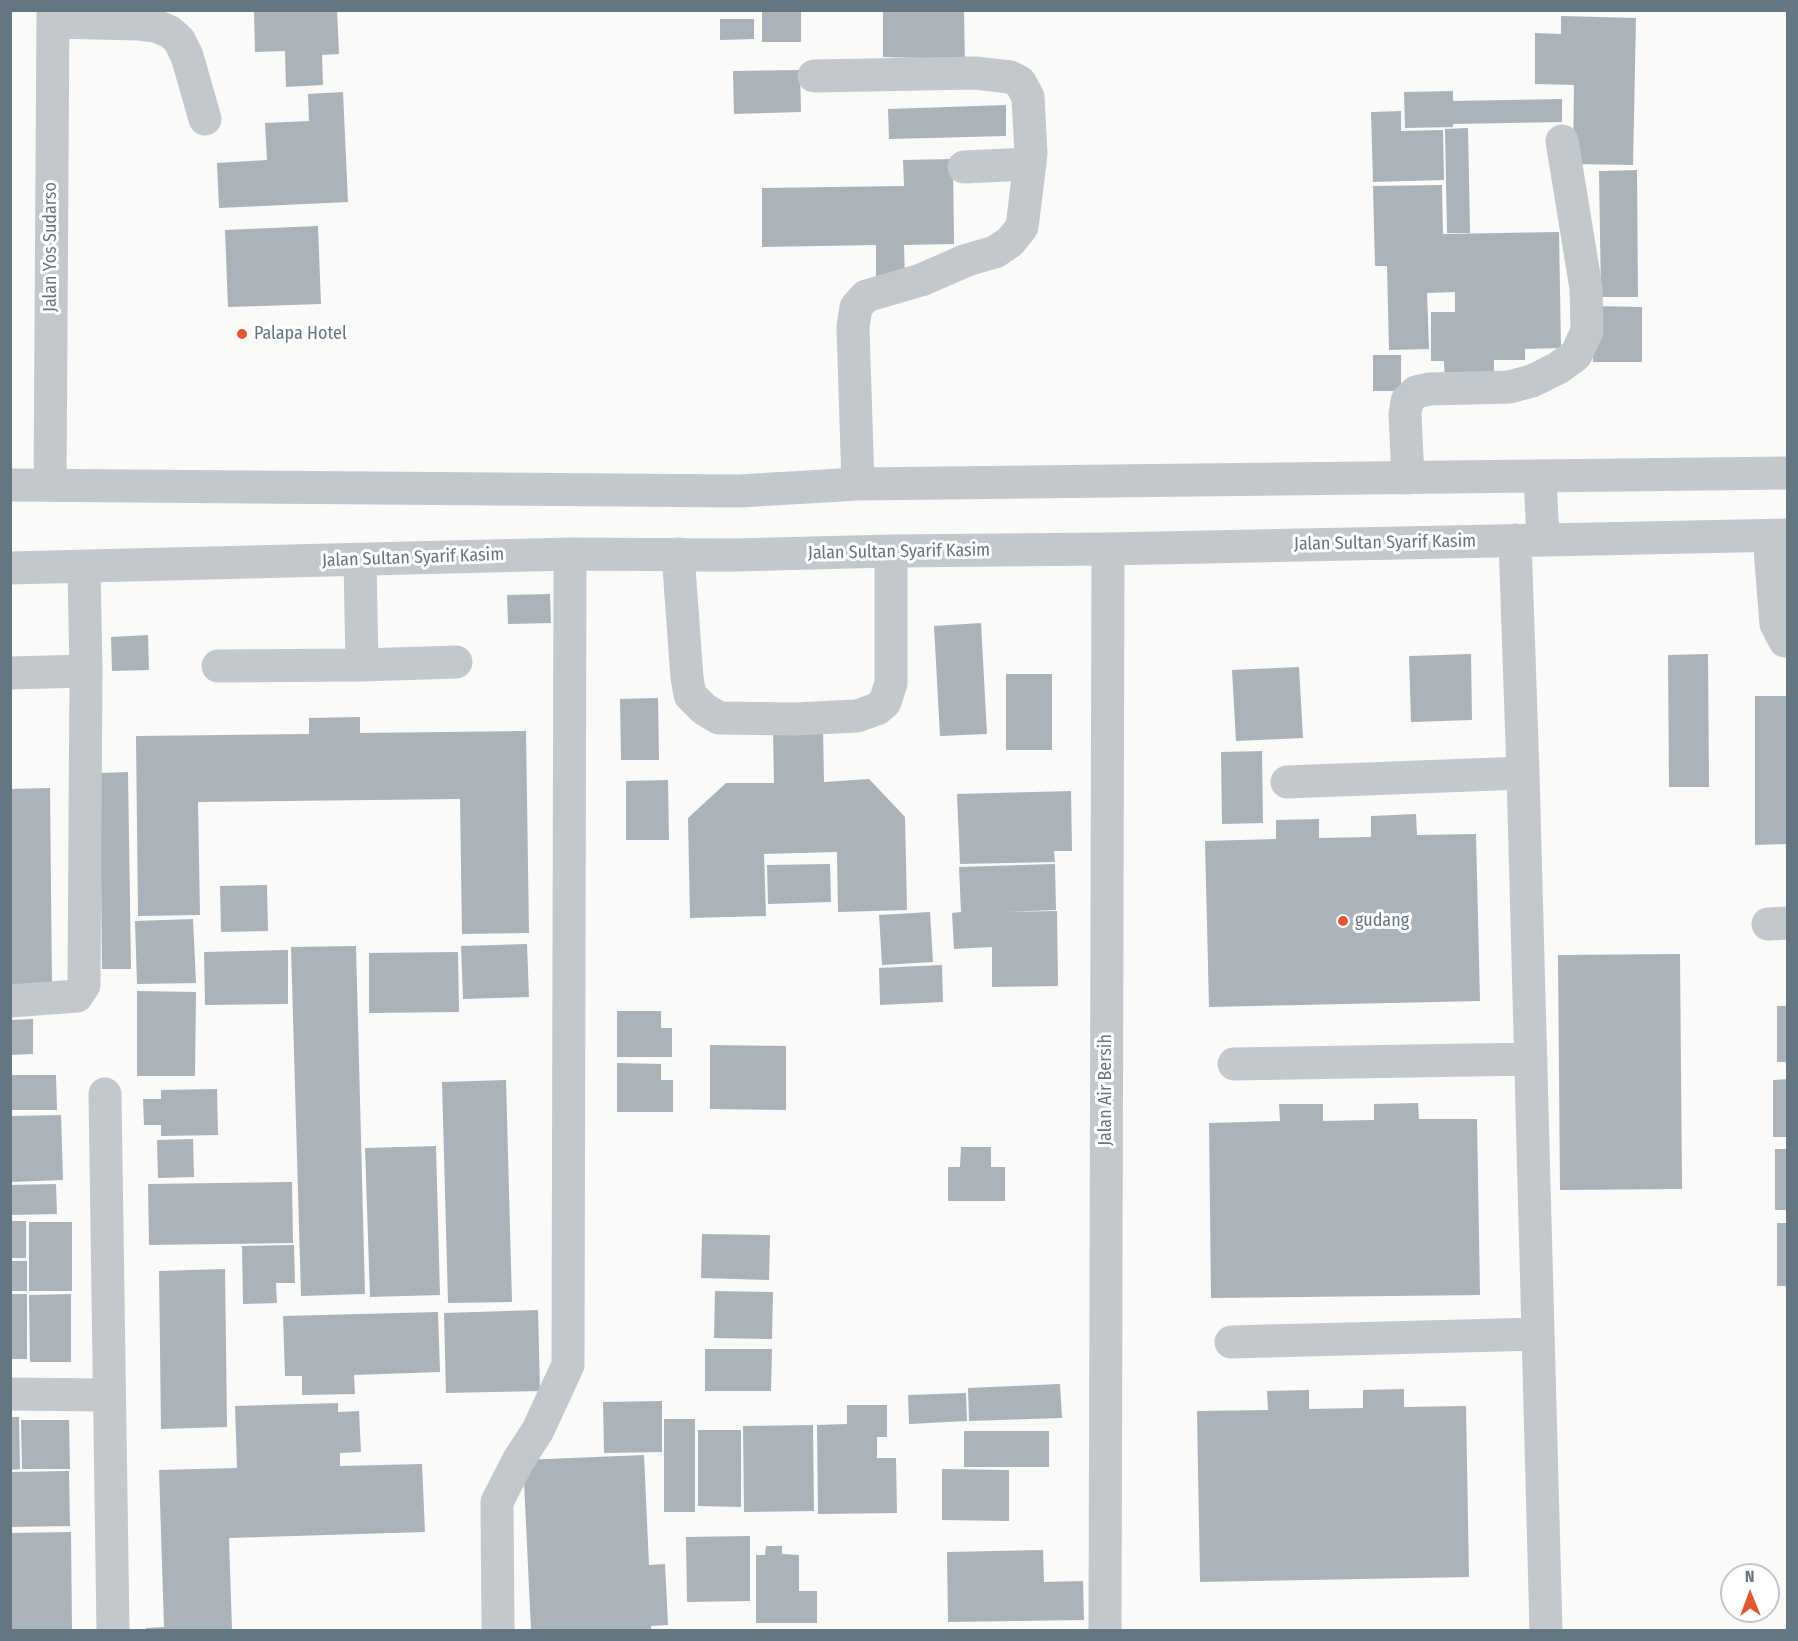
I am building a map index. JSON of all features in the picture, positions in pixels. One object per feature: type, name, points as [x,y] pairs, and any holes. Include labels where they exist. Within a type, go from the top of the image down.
[{"type":"street","points":[[53,16],[156,26],[170,32],[179,40],[186,56],[205,119]]},
{"type":"street","name":"Jalan Yos Sudarso","points":[[50,484],[53,16]]},
{"type":"street","points":[[814,76],[975,73],[1010,77],[1020,82],[1028,97],[1030,164],[1022,227],[1010,242],[995,252],[967,260],[921,280],[866,296],[856,307],[853,327],[858,484]]},
{"type":"street","points":[[1408,478],[1405,414],[1407,401],[1416,392],[1430,389],[1509,387],[1532,381],[1558,368],[1576,355],[1587,331],[1586,288],[1562,141]]},
{"type":"street","points":[[964,167],[1030,164]]},
{"type":"street","points":[[10,485],[739,491],[858,484],[1788,473]]},
{"type":"street","points":[[1540,476],[1529,540],[1523,773],[1546,1630]]},
{"type":"street","points":[[1778,536],[1776,624],[1785,640],[1788,641]]},
{"type":"street","name":"Jalan Sultan Syarif Kasim","points":[[10,568],[570,554],[734,555],[1778,536]]},
{"type":"street","name":"Jalan Air Bersih","points":[[1105,1630],[1108,549]]},
{"type":"street","points":[[678,554],[690,694],[704,709],[719,718],[796,719],[857,716],[877,709],[885,702],[891,683],[891,551]]},
{"type":"street","points":[[498,1630],[497,1502],[518,1461],[538,1430],[568,1365],[570,554]]},
{"type":"street","points":[[360,560],[362,665]]},
{"type":"street","points":[[10,1001],[77,996],[84,985],[86,671],[84,567]]},
{"type":"street","points":[[218,666],[456,662]]},
{"type":"street","points":[[10,673],[86,671]]},
{"type":"street","points":[[1287,782],[1523,773]]},
{"type":"street","points":[[1234,1064],[1531,1059]]},
{"type":"street","points":[[105,1094],[113,1630]]},
{"type":"street","points":[[1231,1342],[1538,1334]]},
{"type":"street","points":[[10,1394],[109,1395]]},
{"type":"building","points":[[254,10],[337,10],[339,54],[322,55],[323,85],[286,87],[285,51],[255,52]]},
{"type":"building","points":[[762,10],[801,10],[801,42],[762,42]]},
{"type":"building","points":[[883,10],[964,10],[965,67],[922,58],[883,57]]},
{"type":"building","points":[[1561,16],[1636,18],[1633,165],[1573,164],[1574,85],[1535,84],[1535,33],[1561,34]]},
{"type":"building","points":[[720,19],[754,19],[754,39],[720,40]]},
{"type":"building","points":[[800,70],[801,112],[734,114],[733,71]]},
{"type":"building","points":[[1453,91],[1453,101],[1562,99],[1562,122],[1453,124],[1453,127],[1405,128],[1404,92]]},
{"type":"building","points":[[343,92],[348,202],[219,208],[217,163],[267,160],[265,123],[309,121],[308,94]]},
{"type":"building","points":[[1006,105],[1006,136],[889,139],[888,109]]},
{"type":"building","points":[[1401,111],[1401,131],[1443,130],[1444,180],[1373,182],[1371,112]]},
{"type":"building","points":[[1468,128],[1470,233],[1447,233],[1445,129]]},
{"type":"building","points":[[953,159],[954,244],[904,245],[905,278],[876,277],[876,245],[762,247],[762,188],[904,186],[903,160]]},
{"type":"building","points":[[1637,170],[1638,297],[1601,297],[1599,171]]},
{"type":"building","points":[[1442,185],[1443,234],[1559,232],[1561,348],[1525,349],[1525,360],[1494,360],[1494,385],[1445,386],[1444,361],[1431,361],[1431,312],[1455,312],[1455,292],[1427,293],[1429,349],[1389,350],[1387,266],[1375,266],[1373,186]]},
{"type":"building","points":[[318,226],[321,304],[228,307],[225,230]]},
{"type":"building","points":[[1593,306],[1642,307],[1642,362],[1593,362]]},
{"type":"building","points":[[1373,355],[1401,355],[1401,391],[1373,391]]},
{"type":"building","points":[[550,594],[551,623],[508,624],[507,595]]},
{"type":"building","points":[[981,623],[987,734],[940,736],[934,626]]},
{"type":"building","points":[[148,635],[149,670],[112,671],[111,637]]},
{"type":"building","points":[[1471,654],[1472,720],[1411,722],[1409,656]]},
{"type":"building","points":[[1708,654],[1709,787],[1669,787],[1668,655]]},
{"type":"building","points":[[1299,667],[1303,738],[1236,741],[1232,670]]},
{"type":"building","points":[[1006,674],[1052,674],[1052,750],[1006,750]]},
{"type":"building","points":[[1755,696],[1788,696],[1788,844],[1755,845]]},
{"type":"building","points":[[658,698],[659,760],[621,760],[620,699]]},
{"type":"building","points":[[360,717],[360,733],[526,731],[529,933],[462,934],[460,799],[198,802],[200,915],[138,916],[136,736],[309,734],[309,718]]},
{"type":"building","points":[[823,728],[824,782],[869,779],[905,817],[907,910],[838,912],[837,852],[764,854],[766,916],[690,918],[688,818],[726,783],[774,783],[773,729]]},
{"type":"building","points":[[1262,751],[1263,823],[1222,824],[1221,752]]},
{"type":"building","points":[[128,772],[131,969],[102,969],[100,773]]},
{"type":"building","points":[[668,780],[669,840],[626,840],[626,781]]},
{"type":"building","points":[[50,788],[52,988],[10,988],[10,789]]},
{"type":"building","points":[[1071,791],[1072,851],[1054,851],[1055,862],[960,864],[957,794]]},
{"type":"building","name":"gudang","points":[[1416,814],[1417,835],[1476,834],[1480,1001],[1209,1007],[1205,841],[1276,839],[1276,820],[1319,819],[1319,838],[1371,837],[1371,816]]},
{"type":"building","points":[[830,864],[831,902],[768,904],[767,865]]},
{"type":"building","points":[[1055,864],[1056,910],[1006,912],[1057,911],[1058,986],[992,987],[992,947],[954,949],[952,913],[961,912],[959,867]]},
{"type":"building","points":[[267,885],[268,931],[221,932],[220,886]]},
{"type":"building","points":[[930,912],[933,962],[882,965],[879,915]]},
{"type":"building","points":[[193,919],[196,983],[137,984],[135,921]]},
{"type":"building","points":[[527,944],[529,997],[463,999],[461,946]]},
{"type":"building","points":[[356,946],[365,1294],[301,1296],[291,947]]},
{"type":"building","points":[[288,950],[288,1004],[205,1005],[204,952]]},
{"type":"building","points":[[458,952],[459,1012],[369,1013],[369,953]]},
{"type":"building","points":[[1680,954],[1682,1189],[1560,1190],[1558,955]]},
{"type":"building","points":[[942,965],[943,1002],[880,1005],[879,968]]},
{"type":"building","points":[[137,991],[196,992],[195,1076],[137,1076]]},
{"type":"building","points":[[1777,1006],[1788,1006],[1788,1062],[1777,1062]]},
{"type":"building","points":[[617,1011],[661,1011],[661,1028],[672,1028],[672,1057],[617,1057]]},
{"type":"building","points":[[33,1019],[33,1054],[10,1055],[10,1020]]},
{"type":"building","points":[[710,1045],[786,1046],[786,1110],[710,1109]]},
{"type":"building","points":[[617,1063],[661,1064],[661,1080],[673,1080],[673,1112],[617,1112]]},
{"type":"building","points":[[10,1075],[56,1075],[57,1110],[10,1110]]},
{"type":"building","points":[[1788,1079],[1788,1137],[1773,1137],[1773,1080]]},
{"type":"building","points":[[506,1080],[512,1302],[448,1303],[442,1082]]},
{"type":"building","points":[[217,1089],[218,1135],[161,1136],[161,1125],[144,1125],[143,1099],[161,1099],[161,1090]]},
{"type":"building","points":[[1418,1103],[1419,1119],[1477,1119],[1480,1295],[1211,1298],[1209,1123],[1280,1121],[1279,1104],[1323,1104],[1323,1121],[1374,1120],[1374,1104]]},
{"type":"building","points":[[61,1115],[63,1180],[10,1182],[10,1116]]},
{"type":"building","points":[[193,1139],[194,1177],[158,1178],[157,1140]]},
{"type":"building","points":[[436,1146],[440,1295],[370,1297],[365,1148]]},
{"type":"building","points":[[961,1147],[991,1147],[991,1167],[1005,1167],[1005,1201],[948,1201],[948,1167],[960,1167]]},
{"type":"building","points":[[1775,1149],[1788,1149],[1788,1210],[1775,1210]]},
{"type":"building","points":[[292,1182],[293,1243],[149,1245],[148,1184]]},
{"type":"building","points":[[56,1184],[57,1214],[10,1215],[10,1185]]},
{"type":"building","points":[[10,1221],[26,1221],[26,1258],[10,1258]]},
{"type":"building","points":[[29,1222],[72,1222],[72,1291],[29,1291]]},
{"type":"building","points":[[1777,1223],[1788,1223],[1788,1286],[1777,1286]]},
{"type":"building","points":[[702,1234],[770,1235],[769,1280],[701,1278]]},
{"type":"building","points":[[294,1245],[295,1283],[276,1283],[277,1303],[243,1304],[242,1246]]},
{"type":"building","points":[[10,1261],[27,1261],[27,1291],[10,1291]]},
{"type":"building","points":[[225,1269],[227,1427],[161,1429],[159,1271]]},
{"type":"building","points":[[715,1291],[773,1292],[772,1339],[714,1338]]},
{"type":"building","points":[[10,1294],[27,1294],[27,1359],[10,1359]]},
{"type":"building","points":[[71,1294],[71,1362],[30,1362],[29,1295]]},
{"type":"building","points":[[538,1310],[540,1391],[446,1393],[444,1313]]},
{"type":"building","points":[[438,1312],[440,1372],[354,1375],[355,1394],[302,1395],[302,1376],[285,1376],[283,1316]]},
{"type":"building","points":[[705,1349],[772,1349],[771,1391],[705,1391]]},
{"type":"building","points":[[1060,1384],[1062,1418],[969,1421],[968,1388]]},
{"type":"building","points":[[1404,1389],[1404,1407],[1466,1406],[1469,1577],[1200,1582],[1197,1411],[1268,1410],[1267,1391],[1309,1390],[1309,1409],[1363,1408],[1363,1390]]},
{"type":"building","points":[[966,1393],[967,1421],[909,1424],[908,1395]]},
{"type":"building","points":[[662,1401],[662,1452],[604,1453],[603,1402]]},
{"type":"building","points":[[338,1403],[338,1412],[359,1411],[361,1452],[340,1453],[340,1466],[422,1464],[425,1532],[229,1538],[232,1630],[146,1630],[146,1628],[164,1627],[159,1470],[237,1468],[235,1406]]},
{"type":"building","points":[[847,1405],[887,1405],[887,1437],[877,1437],[877,1458],[896,1458],[897,1513],[818,1514],[817,1425],[847,1424]]},
{"type":"building","points":[[10,1417],[19,1417],[20,1469],[10,1470]]},
{"type":"building","points":[[664,1419],[695,1419],[695,1512],[664,1512]]},
{"type":"building","points":[[21,1420],[69,1420],[70,1469],[22,1469]]},
{"type":"building","points":[[813,1425],[814,1511],[744,1512],[743,1426]]},
{"type":"building","points":[[698,1430],[741,1430],[741,1507],[698,1506]]},
{"type":"building","points":[[964,1431],[1049,1431],[1049,1467],[964,1467]]},
{"type":"building","points":[[644,1455],[649,1565],[665,1564],[668,1625],[651,1626],[651,1630],[531,1630],[523,1460]]},
{"type":"building","points":[[942,1469],[1009,1470],[1009,1521],[942,1520]]},
{"type":"building","points":[[69,1471],[70,1526],[10,1527],[10,1472]]},
{"type":"building","points":[[71,1532],[72,1630],[10,1630],[10,1533]]},
{"type":"building","points":[[750,1536],[750,1601],[687,1602],[686,1537]]},
{"type":"building","points":[[766,1546],[782,1546],[782,1554],[799,1555],[799,1591],[817,1591],[817,1623],[756,1623],[756,1555],[765,1555]]},
{"type":"building","points":[[1043,1550],[1044,1582],[1083,1581],[1084,1620],[948,1622],[947,1552]]},
{"type":"place","name":"Palapa Hotel","points":[[242,334]]},
{"type":"place","name":"gudang","points":[[1343,921]]}]
